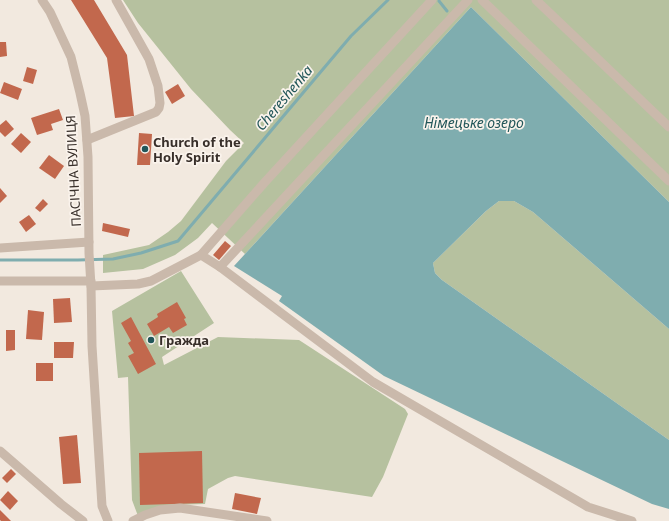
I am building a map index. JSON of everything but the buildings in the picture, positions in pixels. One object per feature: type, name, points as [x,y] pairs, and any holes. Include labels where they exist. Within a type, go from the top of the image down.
[{"type":"street","name":"ПАСІЧНА ВУЛИЦЯ","points":[[42,0],[50,12],[71,57],[85,116],[87,140],[92,346],[102,506],[108,521]]},
{"type":"street","points":[[87,140],[156,112],[159,108],[160,103],[158,86],[149,59],[116,0]]},
{"type":"street","points":[[0,282],[138,284],[151,281],[201,255],[265,182],[432,0]]},
{"type":"street","points":[[220,267],[468,0]]},
{"type":"street","points":[[482,0],[669,181]]},
{"type":"street","points":[[536,0],[669,127]]},
{"type":"street","points":[[0,248],[89,242]]},
{"type":"street","points":[[201,255],[220,267],[373,382],[588,507],[632,521]]},
{"type":"street","points":[[0,451],[83,521]]},
{"type":"street","points":[[133,521],[160,510],[180,508],[267,521]]},
{"type":"green space","points":[[123,0],[669,0],[669,202],[471,7],[245,254],[212,223],[198,238],[175,255],[143,269],[103,273],[103,255],[149,245],[181,221],[226,161],[244,143],[191,89],[138,23]]},
{"type":"green space","points":[[499,201],[514,201],[533,212],[669,329],[669,440],[442,280],[435,273],[433,263],[486,211]]},
{"type":"green space","points":[[181,271],[214,323],[162,357],[164,365],[218,337],[299,340],[405,409],[408,414],[383,477],[372,497],[235,476],[228,478],[208,489],[205,504],[169,505],[138,516],[132,500],[128,377],[118,378],[112,311]]},
{"type":"water","name":"Німецьке озеро","points":[[471,7],[669,202],[669,329],[533,212],[514,201],[499,201],[486,211],[433,263],[435,273],[442,280],[669,440],[669,509],[652,504],[384,376],[279,301],[282,296],[234,266]]},
{"type":"waterway","name":"Chereshenka","points":[[0,260],[113,259],[141,253],[178,241],[351,36],[388,0]]},
{"type":"waterway","points":[[439,1],[447,11]]},
{"type":"place","name":"Church of the Holy Spirit","points":[[145,149]]},
{"type":"place","name":"Гражда","points":[[151,340]]}]
